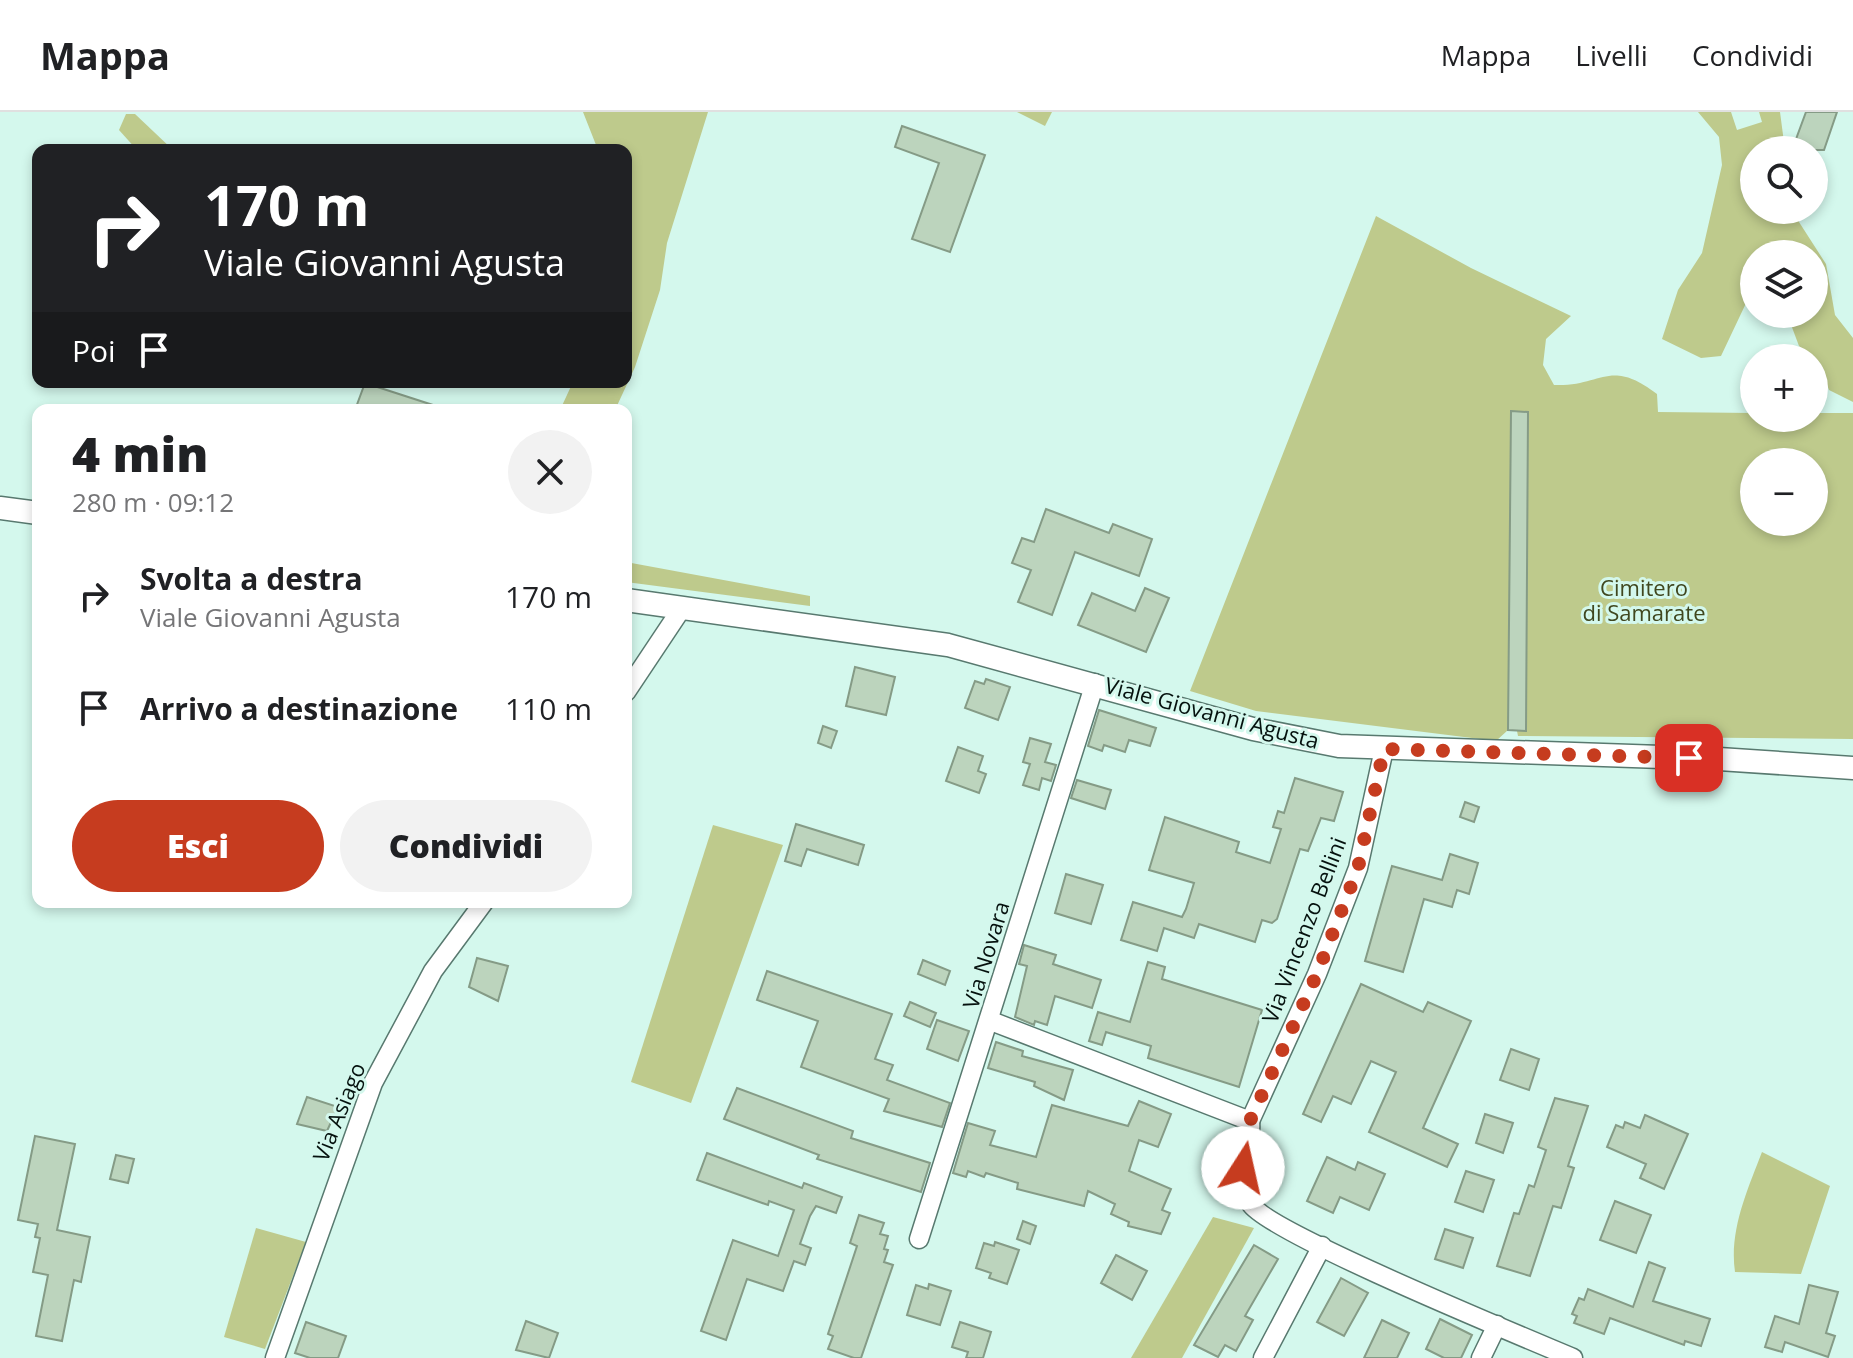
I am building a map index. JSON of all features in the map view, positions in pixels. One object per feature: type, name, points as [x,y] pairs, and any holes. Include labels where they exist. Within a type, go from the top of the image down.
[{"type":"street","points":[[0,508],[32,512]]},
{"type":"street","name":"Viale Giovanni Agusta","points":[[632,601],[936,643],[1296,739],[1384,749],[1719,759],[1853,768]]},
{"type":"street","points":[[632,683],[682,608]]},
{"type":"street","name":"Via Novara","points":[[919,1239],[991,1021],[1095,683]]},
{"type":"street","name":"Via Vincenzo Bellini","points":[[1384,749],[1358,868],[1317,974],[1250,1121],[1251,1135],[1243,1168],[1249,1201],[1257,1213],[1270,1222],[1497,1325],[1548,1353],[1573,1358]]},
{"type":"street","name":"Via Asiago","points":[[275,1358],[373,1083],[433,971],[480,908]]},
{"type":"street","points":[[991,1021],[1250,1121]]},
{"type":"street","points":[[1263,1358],[1322,1246]]},
{"type":"street","points":[[1481,1358],[1497,1325]]},
{"type":"green space","points":[[583,112],[708,112],[667,243],[660,290],[632,373],[632,144],[596,144]]},
{"type":"green space","points":[[1017,112],[1052,112],[1045,126]]},
{"type":"green space","points":[[1698,112],[1731,112],[1737,130],[1762,122],[1759,112],[1780,112],[1783,136],[1740,136],[1740,224],[1800,224],[1811,240],[1740,240],[1740,316],[1721,356],[1701,358],[1662,339],[1678,290],[1702,253],[1722,165],[1719,137]]},
{"type":"green space","points":[[126,114],[135,114],[167,144],[132,144],[119,130]]},
{"type":"green space","name":"Cimitero di Samarate","points":[[1376,216],[1471,268],[1571,316],[1546,339],[1543,365],[1554,385],[1606,376],[1627,377],[1657,394],[1658,412],[1740,413],[1740,432],[1828,432],[1828,413],[1853,413],[1853,739],[1518,736],[1517,731],[1508,730],[1496,741],[1256,711],[1190,691]]},
{"type":"green space","points":[[1828,275],[1835,315],[1853,338],[1853,402],[1829,390],[1828,344],[1798,344],[1792,328],[1828,328]]},
{"type":"green space","points":[[570,388],[625,388],[618,404],[563,404]]},
{"type":"green space","points":[[632,563],[810,596],[810,606],[632,583]]},
{"type":"green space","points":[[713,825],[783,845],[691,1103],[631,1082]]},
{"type":"green space","points":[[1762,1152],[1830,1186],[1801,1274],[1735,1272],[1737,1226]]},
{"type":"green space","points":[[1213,1217],[1254,1228],[1182,1358],[1131,1358]]},
{"type":"green space","points":[[256,1228],[306,1242],[265,1349],[224,1337]]},
{"type":"building","points":[[1806,112],[1837,112],[1828,138],[1797,136]]},
{"type":"building","points":[[902,126],[985,155],[950,252],[912,239],[939,163],[895,147]]},
{"type":"building","points":[[363,388],[380,388],[430,404],[357,404]]},
{"type":"building","points":[[1511,411],[1528,412],[1526,731],[1508,730]]},
{"type":"building","points":[[1046,509],[1109,533],[1113,524],[1152,539],[1139,576],[1075,552],[1052,615],[1018,602],[1031,570],[1012,563],[1022,538],[1034,542]]},
{"type":"building","points":[[1145,588],[1169,598],[1146,652],[1078,625],[1092,593],[1135,611]]},
{"type":"building","points":[[855,667],[895,677],[886,715],[846,706]]},
{"type":"building","points":[[986,679],[1010,687],[998,720],[965,708],[975,681],[984,684]]},
{"type":"building","points":[[1099,710],[1156,728],[1150,746],[1129,740],[1125,752],[1104,745],[1102,751],[1088,746]]},
{"type":"building","points":[[823,726],[837,731],[831,748],[818,743]]},
{"type":"building","points":[[1030,738],[1051,744],[1045,762],[1056,765],[1051,781],[1042,778],[1039,790],[1023,785],[1030,764],[1023,762]]},
{"type":"building","points":[[958,747],[983,756],[978,771],[986,774],[979,793],[946,781]]},
{"type":"building","points":[[1295,778],[1343,792],[1334,821],[1321,818],[1308,851],[1300,849],[1277,919],[1272,923],[1262,920],[1255,942],[1199,924],[1194,938],[1164,928],[1157,951],[1121,940],[1133,902],[1182,917],[1186,909],[1194,883],[1149,870],[1165,817],[1239,842],[1236,852],[1270,863],[1281,829],[1273,827],[1278,811],[1284,813]]},
{"type":"building","points":[[1077,780],[1111,790],[1105,809],[1071,798]]},
{"type":"building","points":[[1465,802],[1479,807],[1474,822],[1460,817]]},
{"type":"building","points":[[796,824],[864,845],[858,865],[807,849],[801,866],[785,861]]},
{"type":"building","points":[[1450,854],[1478,863],[1469,894],[1457,890],[1452,907],[1424,899],[1403,972],[1365,961],[1392,866],[1442,880]]},
{"type":"building","points":[[1066,874],[1103,885],[1091,924],[1055,913]]},
{"type":"building","points":[[1024,945],[1056,955],[1053,964],[1101,980],[1092,1008],[1055,996],[1047,1025],[1035,1021],[1034,1025],[1015,1017],[1027,966],[1019,964]]},
{"type":"building","points":[[477,958],[508,966],[498,1001],[469,987]]},
{"type":"building","points":[[923,960],[950,971],[945,985],[918,974]]},
{"type":"building","points":[[1148,962],[1165,967],[1162,979],[1262,1010],[1239,1087],[1148,1058],[1151,1046],[1106,1032],[1102,1045],[1089,1041],[1098,1012],[1130,1022]]},
{"type":"building","points":[[767,971],[892,1014],[875,1059],[893,1065],[887,1080],[950,1103],[942,1127],[884,1111],[889,1099],[801,1067],[818,1021],[757,1000]]},
{"type":"building","points":[[1361,984],[1423,1012],[1428,1002],[1471,1021],[1423,1128],[1458,1144],[1447,1167],[1369,1132],[1396,1072],[1371,1061],[1351,1104],[1333,1096],[1321,1122],[1303,1114]]},
{"type":"building","points":[[910,1002],[936,1013],[930,1027],[904,1016]]},
{"type":"building","points":[[937,1020],[969,1031],[958,1061],[927,1049]]},
{"type":"building","points":[[996,1042],[1023,1051],[1022,1056],[1073,1070],[1064,1100],[1034,1086],[1035,1082],[988,1068]]},
{"type":"building","points":[[1511,1049],[1539,1059],[1529,1090],[1500,1080]]},
{"type":"building","points":[[737,1088],[853,1131],[851,1138],[930,1163],[921,1192],[817,1159],[819,1155],[724,1119]]},
{"type":"building","points":[[307,1097],[338,1107],[327,1131],[297,1124]]},
{"type":"building","points":[[1555,1098],[1588,1106],[1568,1166],[1574,1168],[1561,1208],[1553,1206],[1530,1276],[1497,1266],[1514,1213],[1519,1214],[1529,1185],[1534,1187],[1546,1150],[1538,1147]]},
{"type":"building","points":[[1139,1101],[1171,1114],[1158,1147],[1139,1140],[1129,1171],[1171,1189],[1162,1210],[1170,1213],[1161,1234],[1128,1226],[1129,1222],[1111,1214],[1115,1204],[1088,1191],[1084,1206],[1017,1189],[1018,1183],[986,1173],[984,1177],[968,1171],[966,1177],[953,1173],[968,1123],[995,1131],[990,1145],[1036,1157],[1052,1105],[1128,1126]]},
{"type":"building","points":[[1485,1114],[1513,1123],[1503,1153],[1476,1143]]},
{"type":"building","points":[[1645,1115],[1688,1134],[1664,1189],[1640,1178],[1646,1164],[1607,1147],[1616,1125],[1623,1128],[1625,1122],[1640,1128]]},
{"type":"building","points":[[35,1136],[75,1144],[57,1230],[90,1237],[81,1282],[74,1280],[62,1341],[36,1336],[48,1275],[33,1272],[40,1238],[35,1237],[38,1224],[18,1220]]},
{"type":"building","points":[[707,1153],[802,1188],[804,1183],[842,1197],[836,1213],[816,1206],[800,1244],[811,1248],[805,1265],[794,1261],[783,1291],[747,1279],[726,1340],[701,1331],[733,1240],[778,1256],[794,1210],[769,1201],[768,1205],[697,1180]]},
{"type":"building","points":[[116,1155],[134,1159],[128,1183],[110,1179]]},
{"type":"building","points":[[1327,1157],[1355,1170],[1358,1162],[1385,1174],[1369,1210],[1340,1197],[1333,1213],[1307,1201]]},
{"type":"building","points":[[1466,1171],[1494,1180],[1483,1212],[1455,1202]]},
{"type":"building","points":[[1615,1201],[1651,1215],[1636,1253],[1600,1240]]},
{"type":"building","points":[[859,1215],[884,1223],[880,1234],[888,1236],[884,1249],[888,1250],[884,1262],[893,1265],[861,1358],[854,1358],[828,1349],[833,1336],[828,1334],[857,1246],[850,1243]]},
{"type":"building","points":[[1023,1221],[1036,1226],[1030,1244],[1017,1239]]},
{"type":"building","points":[[1445,1229],[1473,1238],[1463,1268],[1435,1259]]},
{"type":"building","points":[[995,1242],[1019,1250],[1007,1284],[989,1278],[991,1273],[976,1268],[984,1243],[994,1246]]},
{"type":"building","points":[[1254,1245],[1278,1259],[1245,1316],[1253,1320],[1236,1351],[1225,1345],[1218,1357],[1194,1345]]},
{"type":"building","points":[[1116,1255],[1147,1271],[1132,1300],[1101,1283]]},
{"type":"building","points":[[1649,1262],[1665,1268],[1653,1301],[1710,1319],[1701,1346],[1685,1341],[1684,1345],[1610,1318],[1604,1334],[1574,1323],[1577,1316],[1572,1314],[1579,1298],[1584,1300],[1588,1289],[1633,1307]]},
{"type":"building","points":[[1341,1278],[1368,1293],[1344,1336],[1317,1322]]},
{"type":"building","points":[[929,1284],[951,1291],[940,1325],[907,1315],[916,1285],[928,1289]]},
{"type":"building","points":[[1809,1285],[1838,1292],[1826,1333],[1835,1336],[1828,1357],[1785,1342],[1782,1352],[1765,1347],[1775,1316],[1799,1324]]},
{"type":"building","points":[[1440,1319],[1472,1335],[1461,1358],[1444,1358],[1426,1349]]},
{"type":"building","points":[[1382,1320],[1409,1333],[1397,1358],[1364,1358]]},
{"type":"building","points":[[526,1321],[558,1333],[549,1358],[516,1350]]},
{"type":"building","points":[[306,1322],[346,1336],[338,1358],[310,1358],[295,1353]]},
{"type":"building","points":[[960,1322],[991,1332],[983,1358],[966,1358],[968,1352],[952,1347]]},
{"type":"route","points":[[1243,1168],[1251,1135],[1250,1121],[1317,974],[1358,868],[1384,749],[1689,758]]}]
